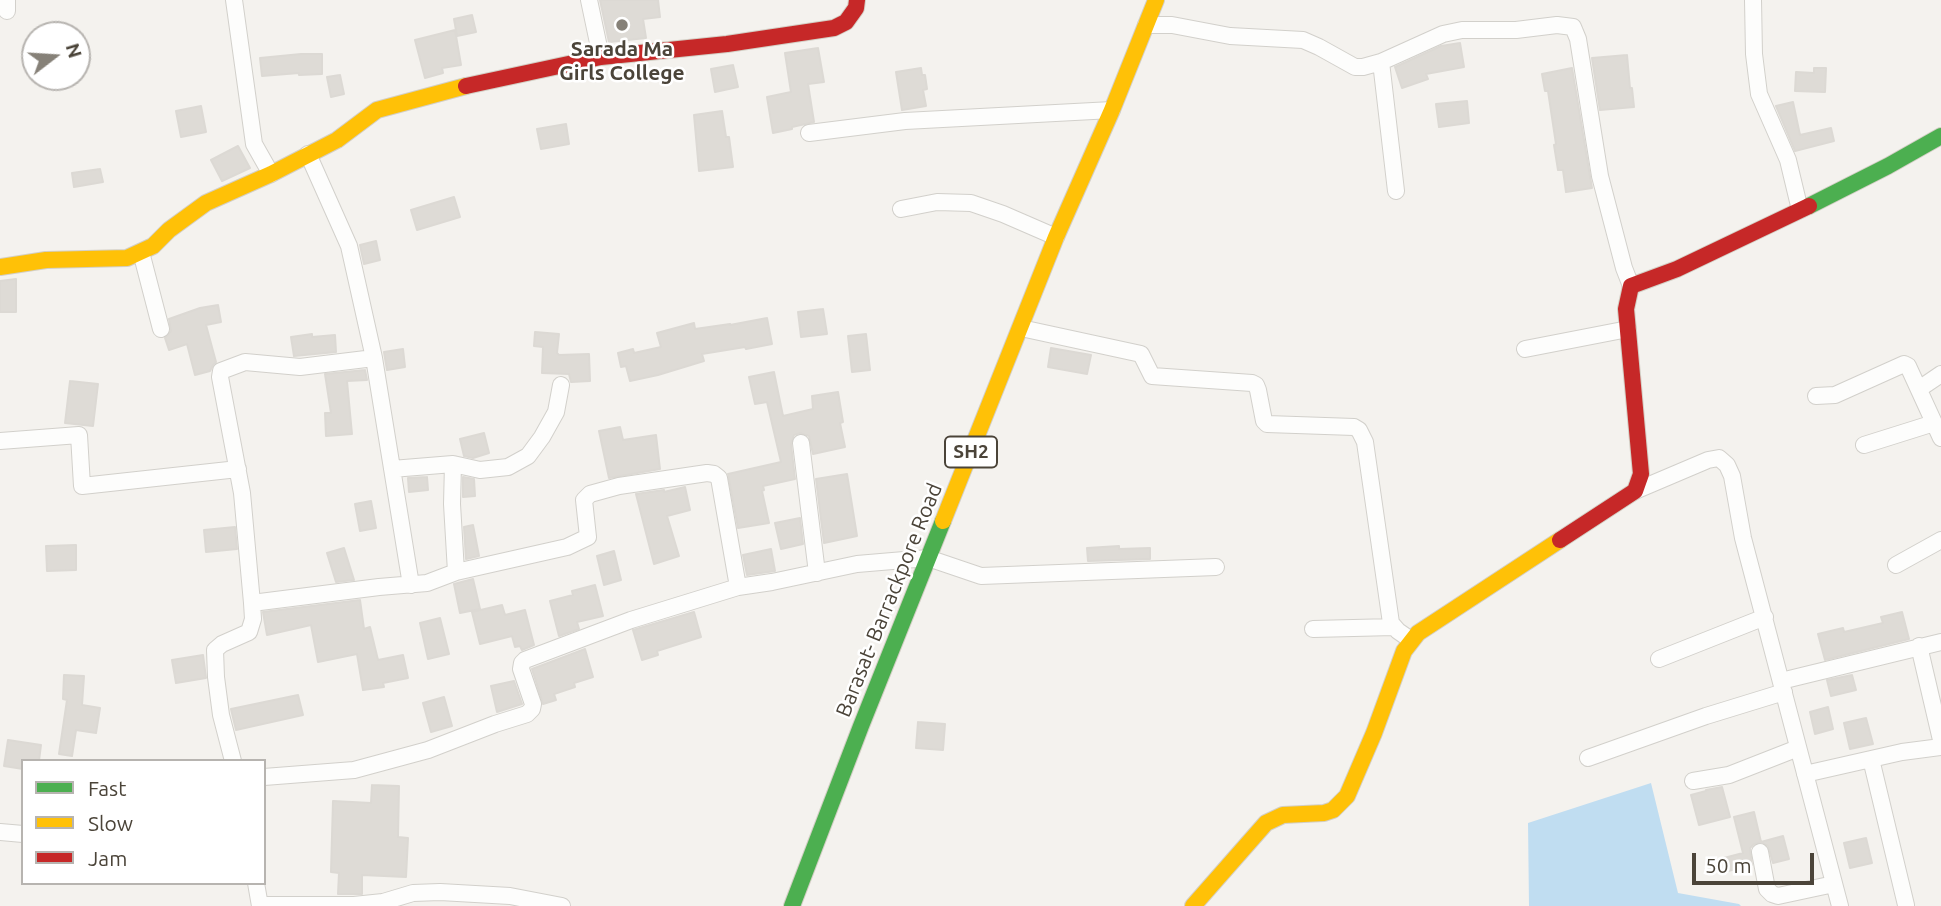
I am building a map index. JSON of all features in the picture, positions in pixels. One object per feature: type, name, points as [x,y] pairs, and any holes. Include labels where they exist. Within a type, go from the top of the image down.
[{"type":"street","points":[[234,0],[254,144],[271,174]]},
{"type":"street","points":[[589,0],[601,57]]},
{"type":"street","points":[[0,267],[46,260],[127,258],[153,246],[169,230],[206,203],[337,140],[377,110],[508,76],[601,57],[727,44],[834,28],[846,22],[856,8],[857,0]]},
{"type":"street","name":"Barasat- Barrackpore Road","points":[[792,906],[1056,237],[1112,110],[1156,0]]},
{"type":"street","points":[[1753,0],[1754,54],[1759,94],[1788,160],[1800,210]]},
{"type":"street","points":[[1146,25],[1172,25],[1230,36],[1303,40],[1355,67],[1381,62],[1443,34],[1462,30],[1516,30],[1557,25],[1573,27],[1578,39],[1600,176],[1631,286],[1626,309],[1641,474],[1635,491]]},
{"type":"street","points":[[1381,62],[1396,191]]},
{"type":"street","points":[[809,133],[905,121],[1112,110]]},
{"type":"street","points":[[1631,286],[1677,269],[1800,210],[1941,136]]},
{"type":"street","points":[[308,154],[349,246],[374,358],[411,585]]},
{"type":"street","points":[[901,209],[937,202],[971,203],[1056,237]]},
{"type":"street","points":[[141,252],[161,329]]},
{"type":"street","points":[[1021,328],[1141,354],[1152,376],[1252,383],[1258,390],[1264,421],[1267,424],[1354,426],[1365,442],[1391,623],[1411,640]]},
{"type":"street","points":[[1525,349],[1628,329]]},
{"type":"street","points":[[232,759],[221,715],[215,650],[249,632],[253,619],[242,493],[221,371],[245,362],[300,367],[374,358]]},
{"type":"street","points":[[1816,396],[1835,395],[1904,364],[1908,366],[1938,430],[1864,445]]},
{"type":"street","points":[[1919,388],[1941,374]]},
{"type":"street","points":[[393,469],[453,464],[480,470],[508,467],[528,456],[542,437],[556,412],[561,385]]},
{"type":"street","points":[[0,441],[79,435],[82,486],[238,469]]},
{"type":"street","points":[[801,443],[817,573]]},
{"type":"street","points":[[1193,906],[1266,823],[1283,815],[1324,813],[1333,810],[1347,796],[1354,784],[1404,651],[1418,633],[1635,491],[1708,460],[1719,458],[1727,465],[1732,476],[1743,538],[1840,906]]},
{"type":"street","points":[[453,464],[452,504],[456,572]]},
{"type":"street","points":[[252,603],[428,583],[456,572],[567,547],[588,537],[584,500],[590,494],[619,486],[707,473],[719,478],[738,587]]},
{"type":"street","points":[[1896,565],[1941,540]]},
{"type":"street","points":[[266,777],[354,770],[428,750],[527,714],[533,704],[521,669],[525,660],[631,620],[738,587],[857,564],[928,558],[981,576],[1216,567]]},
{"type":"street","points":[[1659,659],[1765,617]]},
{"type":"street","points":[[1313,629],[1394,627]]},
{"type":"street","points":[[1588,758],[1782,687],[1919,646],[1941,642]]},
{"type":"street","points":[[1919,646],[1941,740]]},
{"type":"street","points":[[1805,774],[1902,752],[1941,747]]},
{"type":"street","points":[[1693,781],[1729,775],[1798,748]]},
{"type":"street","points":[[1871,760],[1906,905]]},
{"type":"street","points":[[0,832],[21,834]]},
{"type":"street","points":[[1759,852],[1767,890],[1772,894],[1778,896],[1834,884]]},
{"type":"street","points":[[256,885],[260,905],[354,905],[383,902],[413,893],[440,891],[510,896],[562,906]]},
{"type":"water","points":[[1651,783],[1678,893],[1741,906],[1529,906],[1528,823]]},
{"type":"building","name":"Sarada Ma Girls College","points":[[600,0],[658,0],[660,17],[643,19],[646,38],[609,42]]},
{"type":"building","points":[[472,15],[476,32],[457,36],[454,19]]},
{"type":"building","points":[[455,30],[461,65],[442,68],[443,73],[425,78],[415,40]]},
{"type":"building","points":[[1460,43],[1464,67],[1426,74],[1428,79],[1402,88],[1395,67],[1441,46]]},
{"type":"building","points":[[818,48],[824,82],[808,84],[814,122],[773,133],[767,97],[791,92],[785,53]]},
{"type":"building","points":[[322,54],[322,74],[262,76],[260,58]]},
{"type":"building","points":[[1627,55],[1634,107],[1600,110],[1592,58]]},
{"type":"building","points":[[733,65],[738,87],[715,92],[711,69]]},
{"type":"building","points":[[921,68],[927,89],[923,90],[926,106],[902,110],[896,72]]},
{"type":"building","points":[[1572,68],[1592,188],[1566,192],[1563,170],[1558,170],[1548,91],[1545,91],[1542,74]]},
{"type":"building","points":[[1814,68],[1826,68],[1825,92],[1795,91],[1796,72],[1814,73]]},
{"type":"building","points":[[340,75],[344,94],[331,97],[327,77]]},
{"type":"building","points":[[1467,101],[1469,123],[1439,127],[1436,104]]},
{"type":"building","points":[[1793,102],[1800,135],[1831,128],[1834,141],[1795,151],[1776,106]]},
{"type":"building","points":[[201,106],[206,132],[181,137],[176,111]]},
{"type":"building","points":[[722,111],[733,167],[699,171],[694,115]]},
{"type":"building","points":[[566,124],[569,144],[541,149],[537,129]]},
{"type":"building","points":[[238,146],[250,168],[222,181],[211,160]]},
{"type":"building","points":[[100,169],[103,182],[74,187],[72,173]]},
{"type":"building","points":[[454,197],[460,217],[417,230],[411,210]]},
{"type":"building","points":[[376,241],[380,260],[364,264],[360,245]]},
{"type":"building","points":[[16,279],[16,312],[0,312],[0,281]]},
{"type":"building","points":[[218,305],[221,322],[206,325],[216,362],[210,371],[195,375],[187,344],[169,350],[165,338],[171,331],[169,319]]},
{"type":"building","points":[[823,309],[827,334],[801,337],[798,312]]},
{"type":"building","points":[[767,318],[772,344],[702,354],[704,361],[630,381],[626,366],[621,367],[618,353],[633,349],[634,353],[661,347],[657,333],[694,323],[695,329]]},
{"type":"building","points":[[535,332],[559,334],[559,355],[589,354],[590,381],[571,382],[569,374],[542,373],[543,347],[534,346]]},
{"type":"building","points":[[312,334],[312,337],[335,335],[336,352],[294,356],[291,337]]},
{"type":"building","points":[[866,334],[870,370],[852,372],[848,336]]},
{"type":"building","points":[[1051,348],[1091,355],[1087,374],[1048,367]]},
{"type":"building","points":[[403,349],[405,367],[387,370],[384,352]]},
{"type":"building","points":[[365,370],[367,380],[347,381],[352,434],[326,436],[325,413],[331,413],[325,374]]},
{"type":"building","points":[[774,372],[783,416],[813,409],[812,396],[838,392],[845,447],[813,454],[809,436],[800,433],[794,435],[791,444],[795,479],[763,486],[769,523],[738,528],[728,474],[781,462],[767,402],[755,404],[749,377]]},
{"type":"building","points":[[70,381],[98,384],[93,426],[65,423]]},
{"type":"building","points":[[620,427],[623,440],[656,435],[660,469],[609,478],[599,431]]},
{"type":"building","points":[[484,433],[489,453],[473,458],[464,456],[460,439]]},
{"type":"building","points":[[847,474],[857,536],[824,543],[816,479]]},
{"type":"building","points":[[427,477],[428,490],[409,492],[408,478]]},
{"type":"building","points":[[463,477],[474,479],[475,496],[463,497]]},
{"type":"building","points":[[685,487],[690,510],[667,516],[679,556],[654,564],[636,494]]},
{"type":"building","points":[[371,501],[376,528],[360,531],[355,504]]},
{"type":"building","points":[[800,518],[803,544],[781,549],[775,523]]},
{"type":"building","points":[[473,525],[479,556],[466,559],[464,527]]},
{"type":"building","points":[[235,527],[237,549],[206,552],[204,530]]},
{"type":"building","points":[[76,545],[76,570],[47,571],[46,546]]},
{"type":"building","points":[[1119,546],[1119,549],[1150,548],[1150,559],[1088,561],[1087,548]]},
{"type":"building","points":[[344,548],[354,580],[336,582],[327,553]]},
{"type":"building","points":[[771,549],[775,571],[747,575],[743,555]]},
{"type":"building","points":[[614,551],[621,580],[604,585],[597,556]]},
{"type":"building","points":[[473,579],[480,609],[460,613],[454,584]]},
{"type":"building","points":[[595,585],[603,616],[577,622],[579,629],[559,636],[550,601]]},
{"type":"building","points":[[360,600],[364,629],[370,627],[378,660],[403,655],[408,678],[383,683],[384,687],[363,690],[357,654],[318,662],[311,625],[267,635],[263,612]]},
{"type":"building","points":[[502,605],[505,615],[525,610],[534,645],[522,650],[520,646],[515,647],[512,636],[480,644],[472,612]]},
{"type":"building","points":[[694,612],[701,637],[657,651],[658,655],[642,660],[633,630]]},
{"type":"building","points":[[1902,612],[1909,639],[1825,660],[1818,634],[1843,628],[1844,632],[1883,623],[1881,617]]},
{"type":"building","points":[[440,618],[449,654],[428,659],[420,623]]},
{"type":"building","points":[[585,649],[593,677],[574,683],[575,687],[554,694],[556,700],[543,704],[532,669]]},
{"type":"building","points":[[203,655],[206,678],[176,683],[172,660]]},
{"type":"building","points":[[64,675],[84,676],[82,705],[100,708],[96,733],[76,730],[72,756],[59,754],[67,700],[63,699]]},
{"type":"building","points":[[1852,675],[1856,690],[1831,696],[1827,680]]},
{"type":"building","points":[[514,681],[522,704],[497,712],[491,686]]},
{"type":"building","points":[[298,695],[303,715],[236,730],[231,709]]},
{"type":"building","points":[[444,697],[452,726],[431,732],[423,703]]},
{"type":"building","points":[[1828,707],[1833,729],[1815,734],[1810,712]]},
{"type":"building","points":[[1866,718],[1873,744],[1850,749],[1844,723]]},
{"type":"building","points":[[918,722],[945,724],[943,750],[916,748]]},
{"type":"building","points":[[8,740],[41,745],[39,759],[21,759],[21,769],[4,766]]},
{"type":"building","points":[[372,785],[399,786],[398,837],[408,838],[406,877],[362,875],[362,894],[338,894],[339,873],[331,872],[333,801],[371,803]]},
{"type":"building","points":[[1722,787],[1730,817],[1699,825],[1691,795]]},
{"type":"building","points":[[1754,812],[1761,842],[1750,848],[1752,865],[1728,871],[1724,858],[1743,853],[1734,817]]},
{"type":"building","points":[[1783,836],[1789,859],[1773,863],[1768,846],[1761,842]]},
{"type":"building","points":[[1866,838],[1872,863],[1850,868],[1844,843]]},
{"type":"traffic: fast","points":[[1809,206],[1941,136]]},
{"type":"traffic: fast","points":[[792,906],[943,521]]},
{"type":"traffic: slow","points":[[943,521],[1056,237],[1112,110],[1156,0]]},
{"type":"traffic: slow","points":[[0,267],[46,260],[127,258],[153,246],[169,230],[206,203],[337,140],[377,110],[466,86]]},
{"type":"traffic: slow","points":[[1193,906],[1266,823],[1283,815],[1324,813],[1333,810],[1347,796],[1404,651],[1418,633],[1560,540]]},
{"type":"traffic: jam","points":[[466,86],[601,57],[727,44],[834,28],[846,22],[856,8],[857,0]]},
{"type":"traffic: jam","points":[[1560,540],[1635,491],[1641,474],[1626,309],[1631,286],[1677,269],[1809,206]]},
{"type":"place","name":"Sarada Ma Girls College","points":[[622,25]]}]
